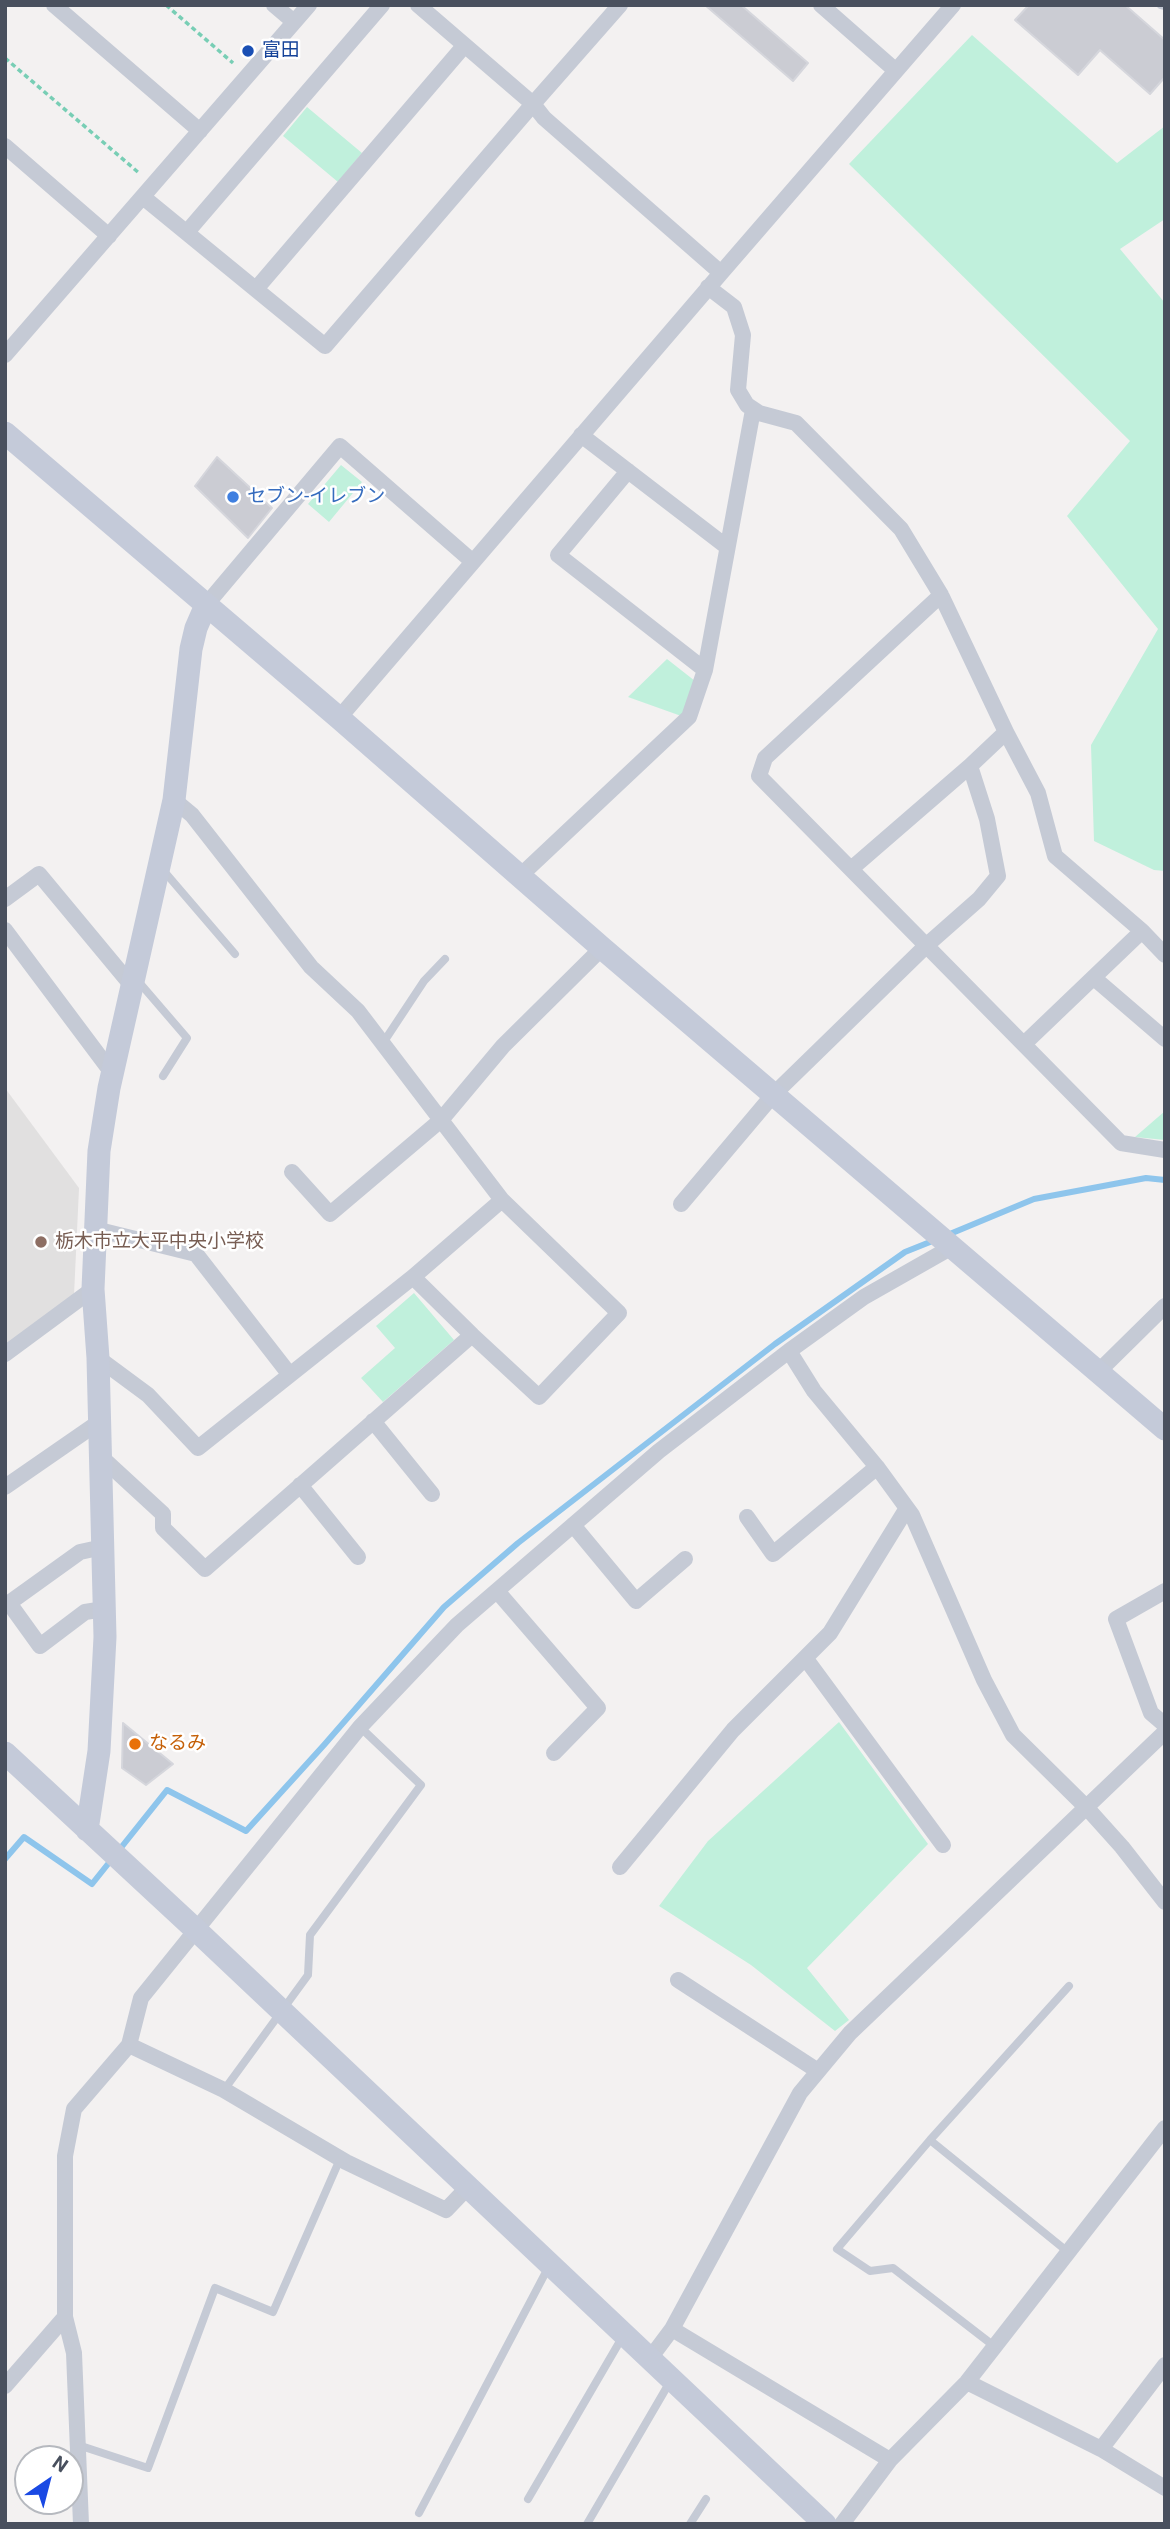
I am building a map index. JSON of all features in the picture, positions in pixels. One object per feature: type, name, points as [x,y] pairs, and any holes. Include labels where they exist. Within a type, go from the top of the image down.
[{"type":"street","points":[[54,5],[200,131]]},
{"type":"street","points":[[274,5],[294,22]]},
{"type":"street","points":[[5,355],[11,335],[109,236],[309,5]]},
{"type":"street","points":[[187,232],[382,5]]},
{"type":"street","points":[[418,5],[721,273]]},
{"type":"street","points":[[149,191],[187,232],[325,346],[620,5]]},
{"type":"street","points":[[821,5],[895,70]]},
{"type":"street","points":[[339,718],[953,5]]},
{"type":"street","points":[[256,289],[464,46]]},
{"type":"street","points":[[5,145],[109,236]]},
{"type":"street","points":[[708,287],[733,307],[743,335],[738,390],[747,405],[752,410],[796,423],[901,529],[941,595],[1038,793],[1055,856],[1143,932],[1165,955]]},
{"type":"street","points":[[520,876],[689,717],[705,670],[752,410]]},
{"type":"street","points":[[5,433],[1165,1429]]},
{"type":"street","points":[[581,435],[727,547]]},
{"type":"street","points":[[87,1830],[99,1751],[105,1637],[98,1358],[93,1289],[99,1151],[112,1073],[173,800],[191,649],[196,628],[206,605],[340,446],[472,562]]},
{"type":"street","points":[[628,471],[558,555],[705,670]]},
{"type":"street","points":[[941,595],[765,758],[760,768],[760,776],[1121,1143],[1165,1150]]},
{"type":"street","points":[[851,869],[1006,732]]},
{"type":"street","points":[[681,1204],[773,1095],[928,944],[979,899],[998,876],[987,819],[970,766]]},
{"type":"street","points":[[173,800],[192,816],[311,967],[358,1011],[502,1200],[619,1313],[540,1397],[413,1277]]},
{"type":"street","points":[[5,899],[39,874],[133,981]]},
{"type":"street","points":[[5,930],[112,1073]]},
{"type":"street","points":[[1025,1043],[1143,932]]},
{"type":"street","points":[[292,1172],[330,1214],[441,1120],[503,1046],[602,948]]},
{"type":"street","points":[[1094,978],[1165,1039]]},
{"type":"street","points":[[98,1358],[148,1395],[198,1448],[413,1277],[502,1200]]},
{"type":"street","points":[[95,1229],[195,1254],[290,1375]]},
{"type":"street","points":[[78,2445],[74,2353],[65,2317],[65,2156],[74,2109],[129,2045],[141,1998],[360,1727],[457,1625],[659,1451],[789,1351],[864,1297],[952,1247]]},
{"type":"street","points":[[5,1354],[93,1289]]},
{"type":"street","points":[[1098,1371],[1165,1306]]},
{"type":"street","points":[[100,1456],[163,1514],[163,1528],[205,1569],[472,1335]]},
{"type":"street","points":[[789,1351],[814,1391],[907,1508],[984,1680],[1013,1735],[1087,1808],[1165,1902]]},
{"type":"street","points":[[373,1421],[432,1494]]},
{"type":"street","points":[[5,1487],[99,1422]]},
{"type":"street","points":[[747,1517],[773,1554],[877,1467]]},
{"type":"street","points":[[300,1485],[358,1557]]},
{"type":"street","points":[[620,1867],[733,1730],[830,1633],[907,1508]]},
{"type":"street","points":[[573,1525],[636,1601],[685,1559]]},
{"type":"street","points":[[103,1547],[80,1552],[9,1603],[40,1646],[85,1612],[104,1609]]},
{"type":"street","points":[[496,1591],[598,1708],[554,1753]]},
{"type":"street","points":[[1165,1591],[1116,1619],[1151,1713],[1165,1725]]},
{"type":"street","points":[[806,1659],[943,1845]]},
{"type":"street","points":[[651,2357],[672,2329],[800,2093],[849,2033],[1165,1732]]},
{"type":"street","points":[[5,1753],[550,2266],[651,2357],[825,2524]]},
{"type":"street","points":[[678,1980],[818,2071]]},
{"type":"street","points":[[129,2045],[225,2090],[340,2159],[446,2210],[468,2187]]},
{"type":"street","points":[[842,2524],[890,2460],[967,2382],[1165,2128]]},
{"type":"street","points":[[5,2386],[65,2317]]},
{"type":"street","points":[[672,2329],[890,2460]]},
{"type":"street","points":[[1101,2449],[1165,2365]]},
{"type":"street","points":[[967,2382],[1101,2449],[1165,2488]]},
{"type":"lane","points":[[159,865],[235,954]]},
{"type":"lane","points":[[383,1043],[424,981],[445,959]]},
{"type":"lane","points":[[133,981],[187,1038],[163,1076]]},
{"type":"lane","points":[[225,2090],[280,2010],[308,1975],[310,1935],[421,1785],[360,1727]]},
{"type":"lane","points":[[995,2346],[893,2268],[870,2271],[837,2249],[930,2140],[1069,1986]]},
{"type":"lane","points":[[930,2140],[1068,2252]]},
{"type":"lane","points":[[84,2447],[148,2468],[215,2288],[273,2312],[340,2159]]},
{"type":"lane","points":[[419,2513],[550,2266]]},
{"type":"lane","points":[[528,2499],[624,2333]]},
{"type":"lane","points":[[587,2524],[672,2378]]},
{"type":"lane","points":[[690,2524],[706,2499]]},
{"type":"path","points":[[166,5],[248,76]]},
{"type":"path","points":[[5,58],[149,191]]},
{"type":"shaded area","name":"栃木市立大平中央小学校","points":[[5,1088],[79,1188],[74,1295],[5,1345]]},
{"type":"green space","points":[[972,35],[1117,163],[1165,126],[1165,219],[1120,249],[1165,303],[1165,871],[1154,870],[1094,841],[1091,745],[1158,629],[1067,516],[1130,441],[849,164]]},
{"type":"green space","points":[[307,107],[362,153],[338,182],[283,136]]},
{"type":"green space","points":[[341,465],[362,482],[329,522],[308,504]]},
{"type":"green space","points":[[667,659],[695,681],[684,717],[628,697]]},
{"type":"green space","points":[[1165,1111],[1165,1140],[1135,1137]]},
{"type":"green space","points":[[414,1293],[454,1340],[383,1402],[361,1378],[395,1348],[376,1326]]},
{"type":"green space","points":[[839,1722],[928,1844],[807,1968],[849,2020],[835,2031],[751,1965],[659,1906],[708,1841]]},
{"type":"building","points":[[705,5],[741,5],[808,63],[793,81]]},
{"type":"building","points":[[1029,5],[1125,5],[1165,40],[1165,77],[1150,94],[1100,50],[1078,75],[1015,20]]},
{"type":"building","name":"セブン-イレブン","points":[[217,457],[272,508],[248,538],[195,486]]},
{"type":"building","name":"なるみ","points":[[123,1723],[173,1764],[146,1785],[122,1768]]},
{"type":"waterway","points":[[945,1236],[1034,1199],[1146,1178],[1165,1180]]},
{"type":"waterway","points":[[5,1859],[24,1837],[92,1884],[167,1790],[246,1831],[444,1607],[518,1543],[775,1344],[905,1252],[935,1240]]},
{"type":"place","name":"富田","points":[[248,51]]},
{"type":"place","name":"セブン-イレブン","points":[[233,497]]},
{"type":"place","name":"栃木市立大平中央小学校","points":[[41,1242]]},
{"type":"place","name":"なるみ","points":[[135,1744]]}]
